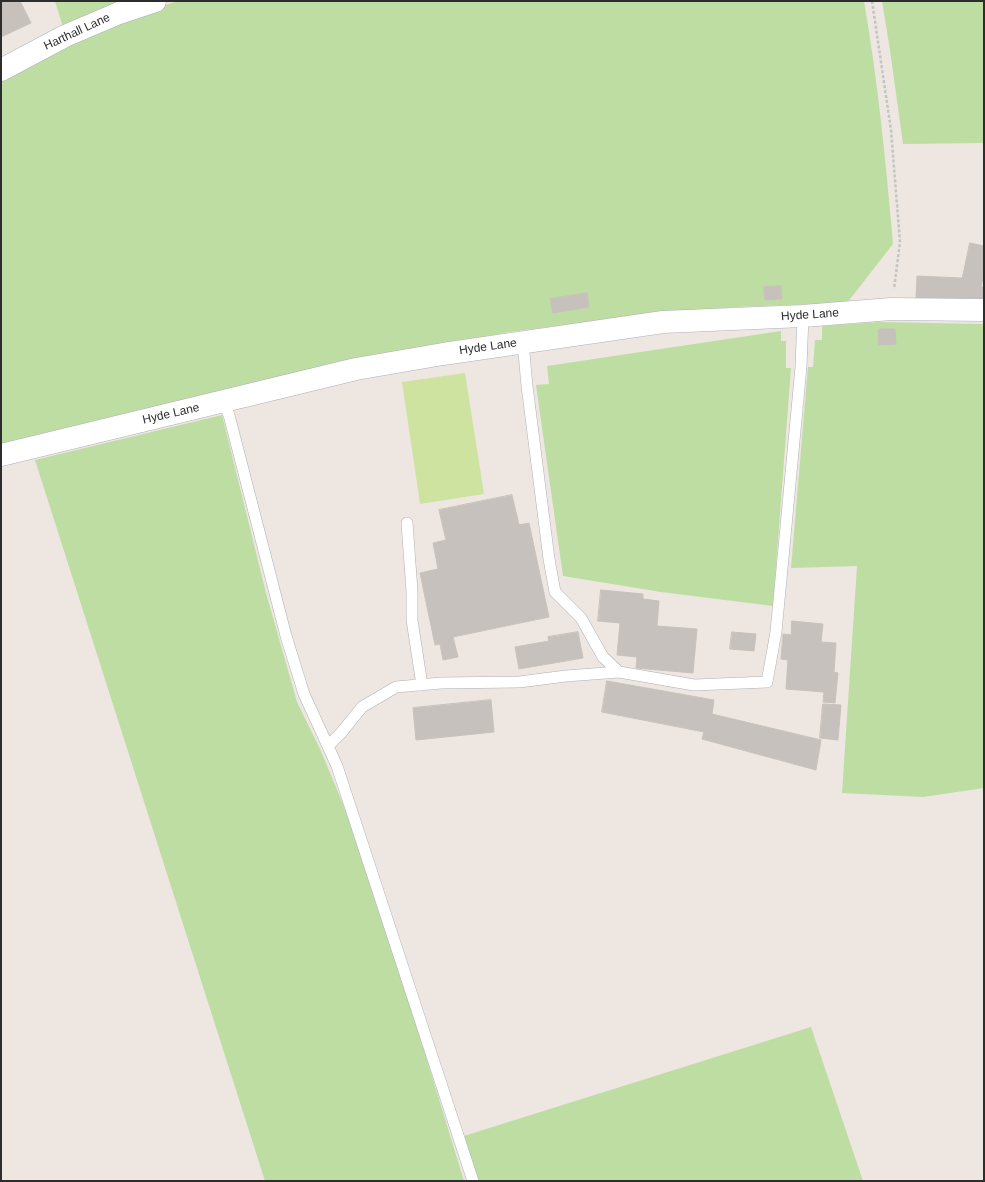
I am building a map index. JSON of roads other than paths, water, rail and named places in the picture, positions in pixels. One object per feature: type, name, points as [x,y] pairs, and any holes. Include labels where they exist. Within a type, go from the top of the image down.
[{"type":"street","name":"Harthall Lane","points":[[1,70],[65,36],[119,13],[155,1]]},
{"type":"street","name":"Hyde Lane","points":[[1,455],[356,369],[523,342],[663,322],[802,316],[891,309],[984,310]]},
{"type":"lane","points":[[328,746],[341,733],[362,707],[396,687],[441,683],[519,682],[566,676],[619,672],[694,686],[767,682],[777,624],[801,367],[802,316]]},
{"type":"lane","points":[[523,342],[526,386],[548,551],[555,592],[581,618],[603,658],[619,672]]},
{"type":"lane","points":[[223,401],[229,415],[286,636],[304,694],[337,766],[473,1181]]},
{"type":"lane","points":[[407,523],[412,591],[412,620],[422,685]]}]
